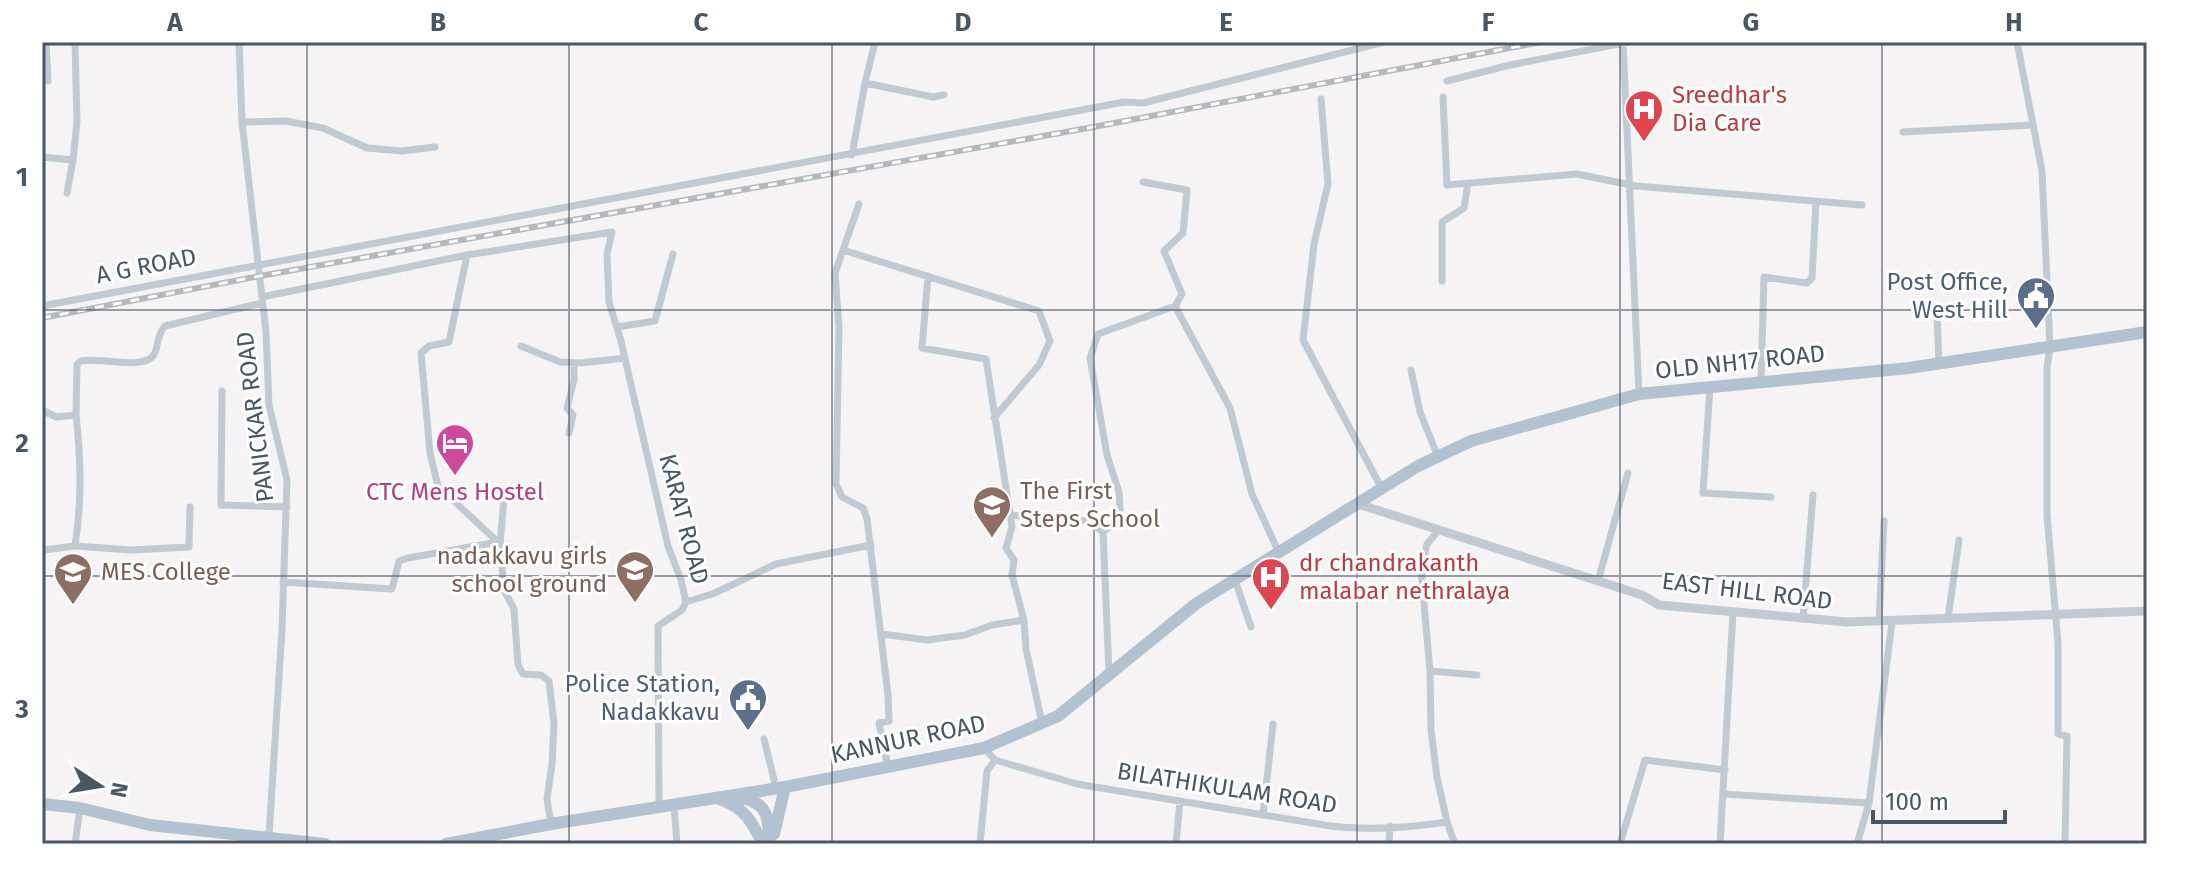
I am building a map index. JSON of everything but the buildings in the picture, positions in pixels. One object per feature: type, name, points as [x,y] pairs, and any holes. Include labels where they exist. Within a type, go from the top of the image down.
[{"type":"main road","name":"OLD NH17 ROAD","points":[[1358,504],[1471,441],[1639,394],[1939,364],[2147,332]]},
{"type":"main road","name":"KANNUR ROAD","points":[[446,844],[494,839],[551,824],[781,788],[984,748],[1058,716],[1197,603],[1358,504]]},
{"type":"main road","points":[[771,844],[781,788]]},
{"type":"main road","points":[[731,796],[755,800],[764,808],[771,844]]},
{"type":"main road","points":[[717,798],[735,804],[750,817],[763,844]]},
{"type":"main road","points":[[42,804],[80,808],[150,825],[325,844]]},
{"type":"street","points":[[46,42],[48,81]]},
{"type":"street","points":[[67,193],[77,122],[75,42]]},
{"type":"street","name":"PANICKAR ROAD","points":[[239,42],[242,122],[262,300],[269,405],[287,480],[269,836]]},
{"type":"street","points":[[852,155],[875,42]]},
{"type":"street","name":"A G ROAD","points":[[42,306],[1124,102],[1143,103],[1384,42]]},
{"type":"street","points":[[2017,42],[2042,171],[2050,348],[2047,368],[2047,515],[2060,695],[2058,734],[2067,736],[2065,844]]},
{"type":"street","points":[[1447,81],[1510,65],[1626,43],[1639,394]]},
{"type":"street","points":[[865,83],[933,97],[944,95]]},
{"type":"street","points":[[1443,97],[1447,185],[1577,174],[1630,186],[1862,205]]},
{"type":"street","points":[[1321,99],[1328,184],[1314,244],[1303,340],[1382,489]]},
{"type":"street","points":[[242,122],[285,121],[323,128],[367,148],[402,151],[435,147]]},
{"type":"street","points":[[1903,132],[2032,125]]},
{"type":"street","points":[[42,157],[73,160]]},
{"type":"street","points":[[1103,532],[1118,519],[1120,509],[1090,358],[1093,345],[1098,334],[1175,306],[1182,294],[1164,251],[1183,233],[1187,190],[1143,182]]},
{"type":"street","points":[[1442,281],[1442,222],[1464,208],[1468,183]]},
{"type":"street","points":[[1761,381],[1764,277],[1807,283],[1812,278],[1816,201]]},
{"type":"street","points":[[859,204],[835,273],[839,327],[836,484],[842,497],[863,508],[867,519],[882,634],[889,721],[879,723],[888,767]]},
{"type":"street","name":"KARAT ROAD","points":[[467,255],[612,232],[607,254],[609,302],[668,546],[686,602],[682,610],[658,626],[659,807]]},
{"type":"street","points":[[843,250],[1039,311],[1050,341],[1039,365],[994,418]]},
{"type":"street","points":[[617,327],[655,321],[673,254]]},
{"type":"street","points":[[75,546],[82,466],[76,415],[77,364],[81,361],[150,360],[155,354],[160,331],[165,326],[262,300],[467,255],[449,342],[429,346],[421,353],[430,453],[438,486],[499,543]]},
{"type":"street","points":[[928,276],[922,348],[986,359],[1012,527],[1006,548],[1014,560],[1012,575],[1024,620],[1026,649],[1042,723]]},
{"type":"street","points":[[1175,306],[1230,408],[1252,494],[1279,553]]},
{"type":"street","points":[[1937,315],[1939,364]]},
{"type":"street","points":[[521,346],[560,362],[625,358]]},
{"type":"street","points":[[569,433],[573,415],[567,408],[574,380],[574,363]]},
{"type":"street","points":[[1411,370],[1420,412],[1438,457]]},
{"type":"street","points":[[1710,386],[1703,493],[1771,497]]},
{"type":"street","points":[[222,391],[221,505],[287,507]]},
{"type":"street","points":[[42,410],[56,417],[76,415]]},
{"type":"street","points":[[1598,581],[1628,473]]},
{"type":"street","points":[[1803,619],[1813,495]]},
{"type":"street","points":[[504,499],[499,543],[504,590],[514,609],[518,665],[523,674],[541,675],[549,681],[554,724],[547,799],[551,824]]},
{"type":"street","name":"EAST HILL ROAD","points":[[1358,504],[1642,595],[1659,605],[1838,622],[2147,611]]},
{"type":"street","points":[[42,554],[44,550],[75,546],[131,550],[189,547],[190,507]]},
{"type":"street","points":[[1010,515],[1088,521],[1103,532]]},
{"type":"street","points":[[1879,621],[1884,521]]},
{"type":"street","points":[[1439,530],[1427,544],[1421,570],[1430,671],[1431,730],[1437,777],[1455,844]]},
{"type":"street","points":[[1103,532],[1109,675]]},
{"type":"street","points":[[1948,618],[1959,540]]},
{"type":"street","points":[[283,582],[392,589],[399,561],[499,543]]},
{"type":"street","points":[[686,602],[715,593],[776,564],[871,545]]},
{"type":"street","points":[[1235,580],[1251,627]]},
{"type":"street","points":[[1720,844],[1733,612]]},
{"type":"street","points":[[882,634],[927,640],[965,635],[992,625],[1024,620]]},
{"type":"street","points":[[1857,844],[1869,803],[1892,622]]},
{"type":"street","points":[[1430,671],[1477,675]]},
{"type":"street","points":[[1263,815],[1273,724]]},
{"type":"street","points":[[764,739],[781,788]]},
{"type":"street","points":[[980,844],[987,771],[995,760],[984,748]]},
{"type":"street","name":"BILATHIKULAM ROAD","points":[[995,760],[1077,784],[1346,828],[1390,826],[1405,829],[1447,822]]},
{"type":"street","points":[[1620,844],[1645,760],[1725,770]]},
{"type":"street","points":[[1723,794],[1869,803]]},
{"type":"street","points":[[1176,844],[1180,801]]},
{"type":"street","points":[[674,805],[677,844]]},
{"type":"street","points":[[75,844],[80,808]]},
{"type":"street","points":[[1389,844],[1390,826]]},
{"type":"railway","points":[[42,318],[1088,128],[1541,42]]},
{"type":"place","name":"Sreedhar's Dia Care","points":[[1644,143]]},
{"type":"place","name":"Post Office, West Hill","points":[[2036,330]]},
{"type":"place","name":"CTC Mens Hostel","points":[[455,477]]},
{"type":"place","name":"The First Steps School","points":[[992,539]]},
{"type":"place","name":"nadakkavu girls school ground","points":[[635,604]]},
{"type":"place","name":"MES College","points":[[73,606]]},
{"type":"place","name":"dr chandrakanth malabar nethralaya","points":[[1271,611]]},
{"type":"place","name":"Police Station, Nadakkavu","points":[[748,732]]}]
